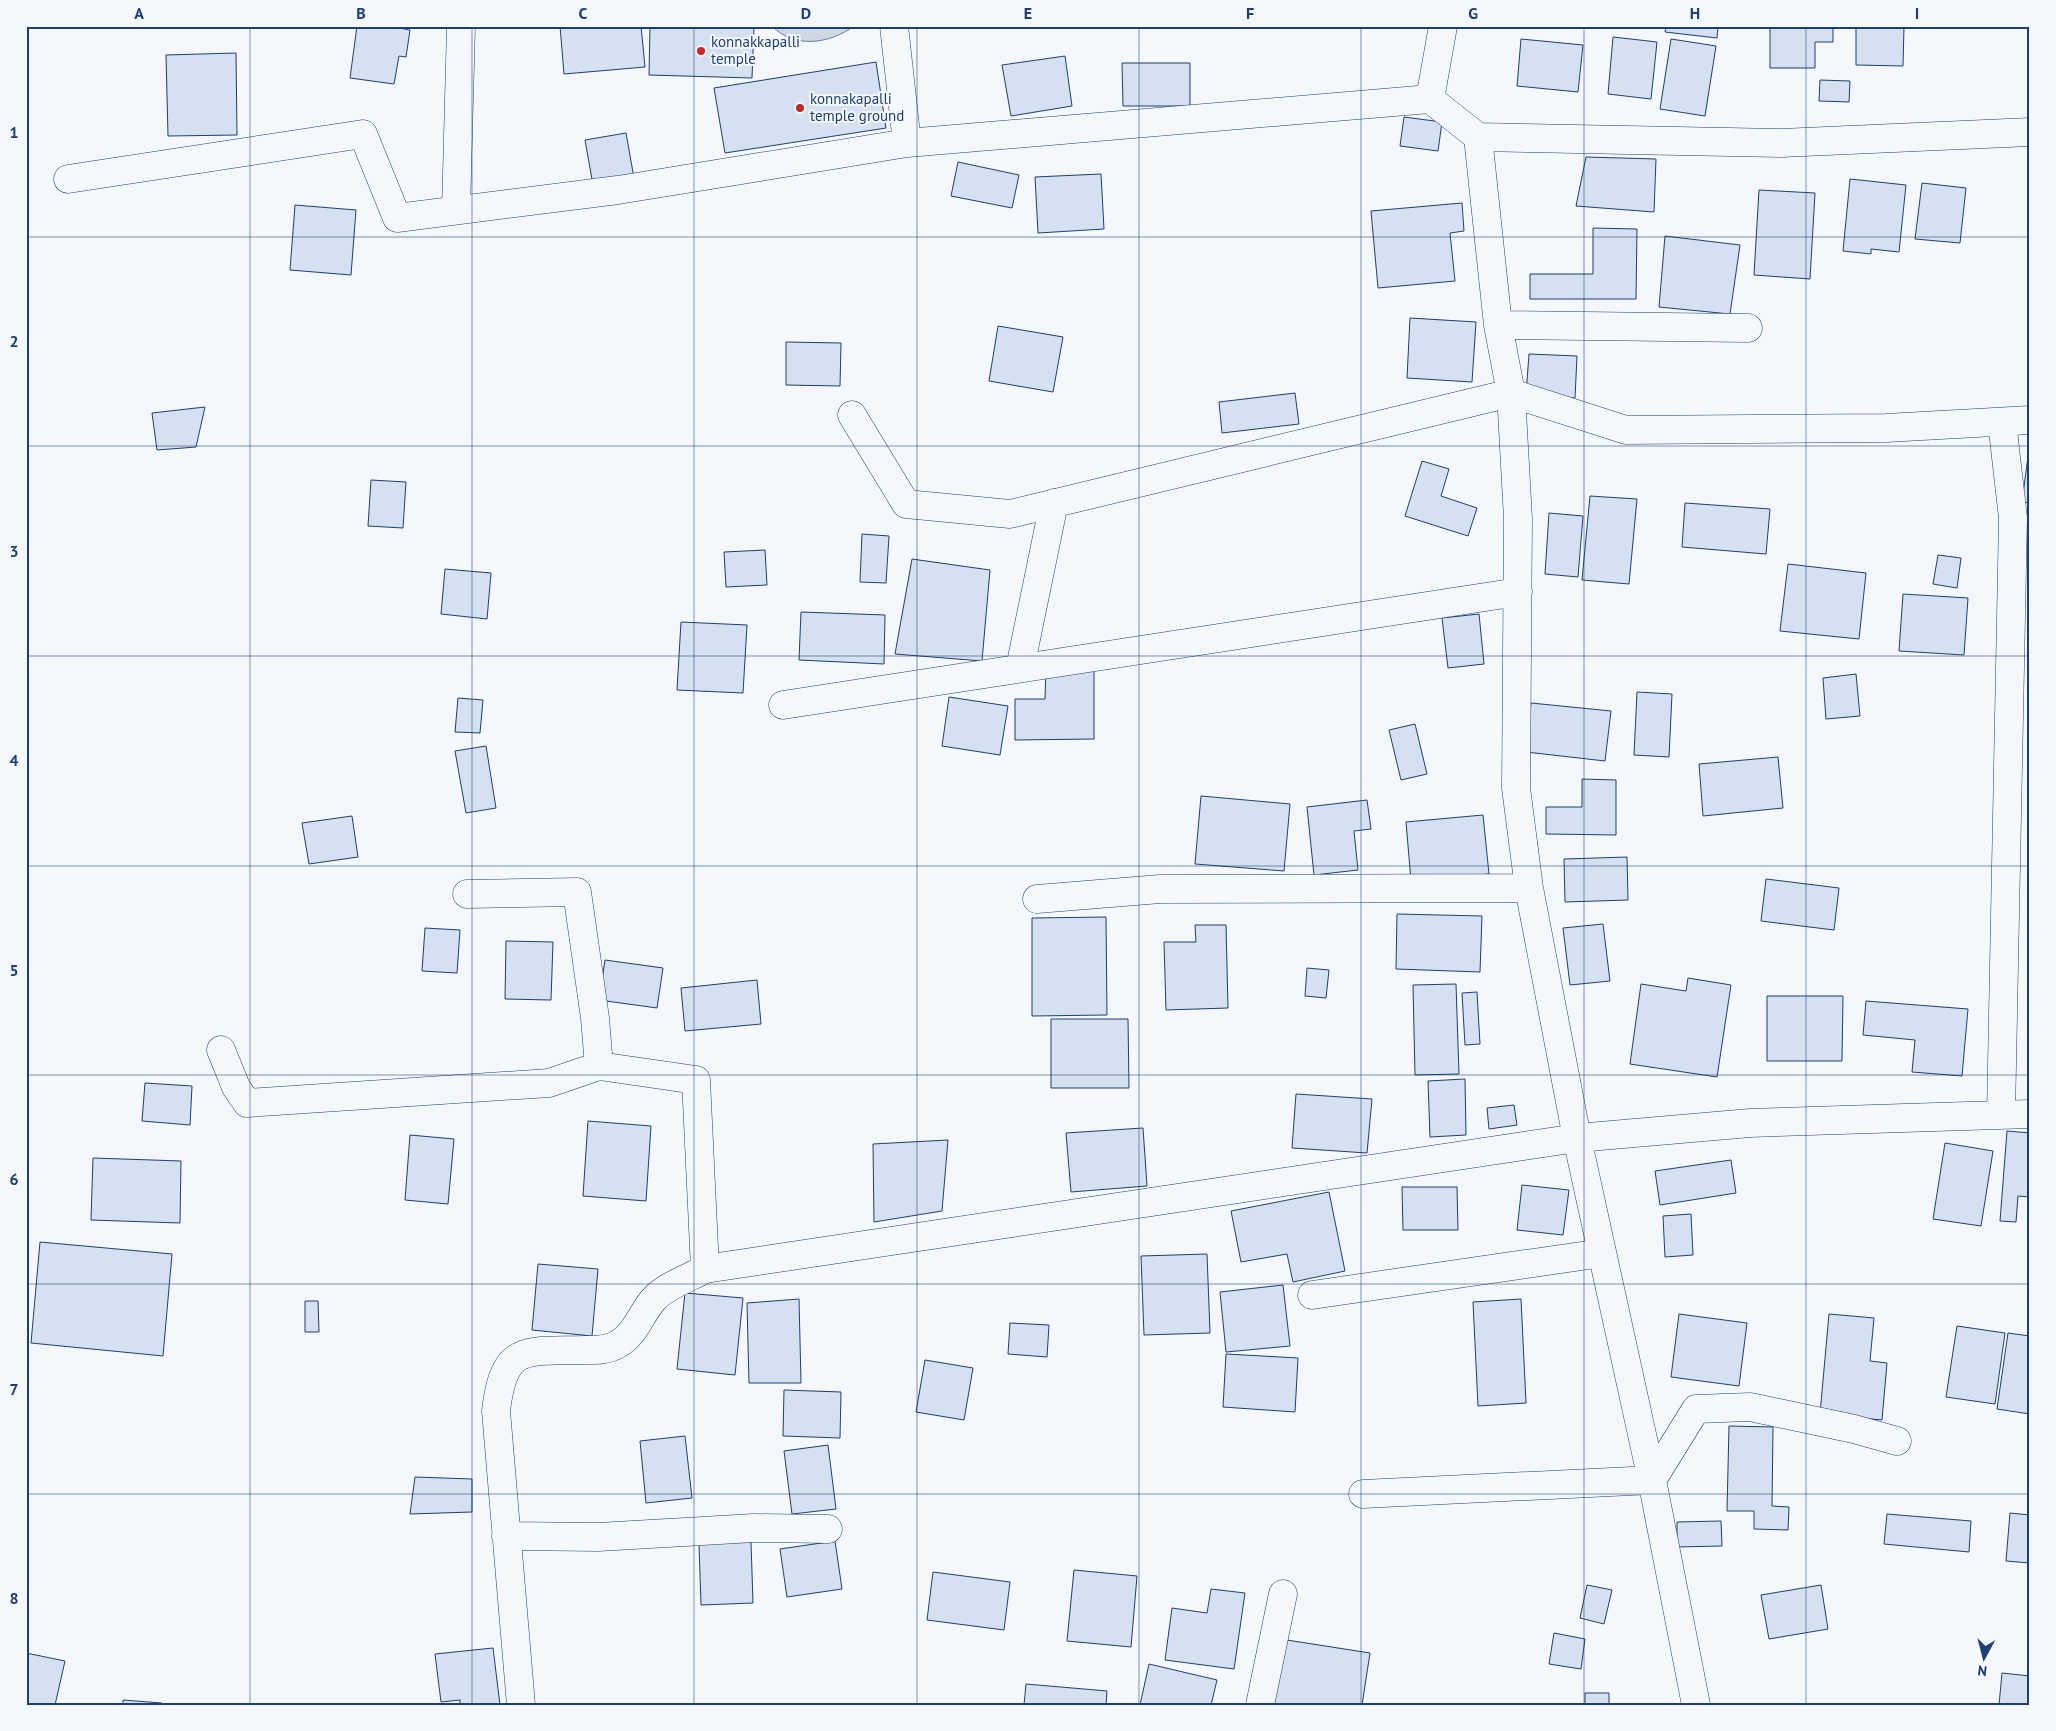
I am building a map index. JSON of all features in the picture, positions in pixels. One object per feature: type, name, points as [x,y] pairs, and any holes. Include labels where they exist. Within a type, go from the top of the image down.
[{"type":"street","points":[[456,210],[461,26]]},
{"type":"street","points":[[894,26],[906,143]]},
{"type":"street","points":[[1430,99],[1442,26]]},
{"type":"street","points":[[68,179],[363,134],[397,218],[618,190],[906,143],[1430,99],[1478,137],[1780,143],[2030,132]]},
{"type":"street","points":[[1478,137],[1498,325],[1511,393],[1518,519],[1516,788],[1529,888],[1577,1138],[1652,1480],[1696,1705]]},
{"type":"street","points":[[1498,325],[1748,328]]},
{"type":"street","points":[[852,415],[906,504],[1010,514],[1511,393],[1626,430],[1886,428],[2030,420]]},
{"type":"street","points":[[2001,1116],[2013,518],[2002,422]]},
{"type":"street","points":[[1020,668],[1054,503]]},
{"type":"street","points":[[783,705],[1518,592]]},
{"type":"street","points":[[1037,900],[1160,889],[1529,888]]},
{"type":"street","points":[[468,894],[577,892],[595,1018],[599,1066]]},
{"type":"street","points":[[221,1050],[236,1087],[247,1103],[549,1083],[599,1066],[696,1080],[705,1269]]},
{"type":"street","points":[[521,1705],[496,1411],[502,1378],[513,1358],[525,1352],[594,1350],[617,1345],[626,1338],[654,1299],[705,1269],[1577,1138],[1750,1123],[2030,1114]]},
{"type":"street","points":[[1312,1295],[1602,1253]]},
{"type":"street","points":[[1652,1480],[1696,1409],[1750,1407],[1854,1429],[1897,1441]]},
{"type":"street","points":[[1363,1494],[1652,1480]]},
{"type":"street","points":[[506,1536],[598,1537],[754,1528],[828,1530]]},
{"type":"street","points":[[1260,1705],[1283,1594]]},
{"type":"shaded area","points":[[772,26],[854,26],[834,37],[823,40],[801,41],[781,33]]},
{"type":"building","points":[[357,26],[388,26],[410,30],[406,57],[399,56],[394,84],[350,78]]},
{"type":"building","points":[[560,26],[641,26],[645,67],[564,74]]},
{"type":"building","name":"konnakkapalli temple","points":[[650,26],[754,26],[752,78],[649,75]]},
{"type":"building","points":[[1666,26],[1718,26],[1717,38],[1665,32]]},
{"type":"building","points":[[1770,26],[1833,26],[1833,42],[1815,42],[1815,68],[1770,68]]},
{"type":"building","points":[[1856,26],[1904,26],[1903,66],[1856,65]]},
{"type":"building","points":[[1613,37],[1657,42],[1651,99],[1608,94]]},
{"type":"building","points":[[1521,39],[1583,45],[1578,92],[1517,86]]},
{"type":"building","points":[[1671,39],[1716,46],[1705,116],[1660,109]]},
{"type":"building","points":[[236,53],[237,135],[168,136],[166,55]]},
{"type":"building","points":[[1065,56],[1072,106],[1011,116],[1002,65]]},
{"type":"building","name":"konnakapalli temple ground","points":[[876,62],[886,128],[725,153],[714,88]]},
{"type":"building","points":[[1122,63],[1190,63],[1190,106],[1123,106]]},
{"type":"building","points":[[1820,80],[1850,81],[1849,102],[1819,101]]},
{"type":"building","points":[[1404,117],[1442,122],[1438,151],[1400,146]]},
{"type":"building","points":[[626,133],[634,178],[593,185],[585,140]]},
{"type":"building","points":[[1586,157],[1656,159],[1654,212],[1576,206]]},
{"type":"building","points":[[958,162],[1019,175],[1012,208],[951,196]]},
{"type":"building","points":[[1101,174],[1104,229],[1038,233],[1035,177]]},
{"type":"building","points":[[1850,179],[1906,185],[1899,252],[1871,249],[1871,254],[1843,251]]},
{"type":"building","points":[[1922,183],[1966,188],[1960,243],[1915,239]]},
{"type":"building","points":[[1759,190],[1815,193],[1810,279],[1754,275]]},
{"type":"building","points":[[1462,203],[1464,231],[1450,233],[1455,281],[1378,288],[1371,211]]},
{"type":"building","points":[[295,205],[356,210],[351,275],[290,270]]},
{"type":"building","points":[[1593,228],[1637,229],[1636,299],[1530,299],[1530,274],[1593,274]]},
{"type":"building","points":[[1665,236],[1740,245],[1730,314],[1659,307]]},
{"type":"building","points":[[1410,318],[1476,322],[1472,382],[1407,378]]},
{"type":"building","points":[[998,326],[1063,337],[1053,392],[989,381]]},
{"type":"building","points":[[786,342],[841,343],[840,386],[786,385]]},
{"type":"building","points":[[1529,354],[1577,356],[1575,398],[1526,395]]},
{"type":"building","points":[[1295,393],[1299,424],[1222,433],[1219,402]]},
{"type":"building","points":[[205,407],[196,447],[157,450],[152,413]]},
{"type":"building","points":[[2030,441],[2030,503],[2022,502]]},
{"type":"building","points":[[1422,461],[1449,469],[1441,496],[1477,508],[1468,536],[1405,516]]},
{"type":"building","points":[[371,480],[406,482],[403,528],[368,526]]},
{"type":"building","points":[[1590,496],[1637,499],[1629,584],[1582,580]]},
{"type":"building","points":[[1685,503],[1770,509],[1766,554],[1682,547]]},
{"type":"building","points":[[1549,513],[1583,516],[1578,577],[1545,574]]},
{"type":"building","points":[[862,534],[889,536],[886,583],[860,582]]},
{"type":"building","points":[[765,550],[767,585],[726,587],[724,552]]},
{"type":"building","points":[[1938,555],[1961,558],[1957,588],[1933,584]]},
{"type":"building","points":[[912,559],[990,570],[982,661],[895,654]]},
{"type":"building","points":[[1788,564],[1866,573],[1859,639],[1780,631]]},
{"type":"building","points":[[445,569],[491,573],[487,619],[441,614]]},
{"type":"building","points":[[1903,594],[1968,598],[1964,655],[1899,651]]},
{"type":"building","points":[[801,612],[885,615],[884,664],[799,660]]},
{"type":"building","points":[[1479,614],[1484,664],[1448,668],[1442,618]]},
{"type":"building","points":[[681,622],[747,625],[743,693],[677,690]]},
{"type":"building","points":[[1046,667],[1094,667],[1094,739],[1015,740],[1015,699],[1045,699]]},
{"type":"building","points":[[1856,674],[1860,716],[1826,719],[1823,678]]},
{"type":"building","points":[[1637,692],[1672,694],[1669,757],[1634,755]]},
{"type":"building","points":[[949,697],[1008,706],[1000,755],[942,746]]},
{"type":"building","points":[[458,698],[483,700],[480,733],[455,732]]},
{"type":"building","points":[[1531,703],[1611,711],[1605,761],[1526,752]]},
{"type":"building","points":[[1415,724],[1427,774],[1401,780],[1389,730]]},
{"type":"building","points":[[486,746],[496,808],[466,813],[455,751]]},
{"type":"building","points":[[1778,757],[1783,808],[1703,816],[1699,764]]},
{"type":"building","points":[[1582,779],[1616,780],[1616,835],[1546,834],[1546,807],[1582,807]]},
{"type":"building","points":[[1201,796],[1290,804],[1284,871],[1195,864]]},
{"type":"building","points":[[1367,800],[1371,829],[1354,831],[1358,870],[1314,875],[1307,807]]},
{"type":"building","points":[[1483,815],[1489,874],[1411,881],[1406,822]]},
{"type":"building","points":[[352,816],[358,857],[309,864],[302,823]]},
{"type":"building","points":[[1627,857],[1628,900],[1565,902],[1564,859]]},
{"type":"building","points":[[1766,879],[1839,888],[1834,930],[1761,921]]},
{"type":"building","points":[[1397,914],[1482,916],[1480,972],[1396,969]]},
{"type":"building","points":[[1106,917],[1107,1015],[1032,1016],[1032,918]]},
{"type":"building","points":[[1603,924],[1610,981],[1570,985],[1563,928]]},
{"type":"building","points":[[1195,925],[1226,925],[1228,1008],[1166,1010],[1164,942],[1196,942]]},
{"type":"building","points":[[425,928],[460,930],[457,973],[422,971]]},
{"type":"building","points":[[506,941],[553,942],[551,1000],[505,999]]},
{"type":"building","points":[[605,960],[663,968],[657,1008],[599,1000]]},
{"type":"building","points":[[1307,968],[1329,970],[1326,998],[1305,996]]},
{"type":"building","points":[[1688,978],[1731,985],[1717,1077],[1630,1064],[1641,984],[1686,991]]},
{"type":"building","points":[[757,980],[761,1024],[685,1031],[681,988]]},
{"type":"building","points":[[1456,984],[1459,1074],[1415,1075],[1413,985]]},
{"type":"building","points":[[1477,992],[1480,1044],[1465,1045],[1462,993]]},
{"type":"building","points":[[1767,996],[1843,996],[1842,1061],[1767,1061]]},
{"type":"building","points":[[1866,1001],[1968,1009],[1962,1076],[1912,1072],[1915,1040],[1863,1035]]},
{"type":"building","points":[[1051,1019],[1128,1019],[1129,1088],[1051,1088]]},
{"type":"building","points":[[1465,1079],[1466,1135],[1430,1137],[1428,1081]]},
{"type":"building","points":[[145,1083],[192,1086],[190,1125],[142,1121]]},
{"type":"building","points":[[1296,1094],[1372,1099],[1367,1153],[1292,1148]]},
{"type":"building","points":[[1514,1105],[1517,1125],[1489,1129],[1487,1108]]},
{"type":"building","points":[[588,1121],[651,1126],[646,1201],[583,1196]]},
{"type":"building","points":[[1143,1128],[1147,1186],[1071,1192],[1066,1133]]},
{"type":"building","points":[[2007,1131],[2030,1133],[2030,1197],[2018,1196],[2016,1222],[2000,1221]]},
{"type":"building","points":[[410,1135],[454,1139],[448,1204],[405,1200]]},
{"type":"building","points":[[948,1140],[942,1211],[874,1222],[873,1144]]},
{"type":"building","points":[[1945,1143],[1993,1151],[1981,1226],[1933,1219]]},
{"type":"building","points":[[93,1158],[181,1161],[180,1223],[91,1220]]},
{"type":"building","points":[[1731,1160],[1736,1193],[1660,1205],[1655,1171]]},
{"type":"building","points":[[1522,1185],[1569,1190],[1563,1235],[1517,1230]]},
{"type":"building","points":[[1402,1187],[1457,1187],[1458,1230],[1403,1230]]},
{"type":"building","points":[[1329,1192],[1345,1271],[1293,1282],[1287,1254],[1241,1262],[1231,1211]]},
{"type":"building","points":[[1691,1214],[1693,1255],[1665,1257],[1663,1216]]},
{"type":"building","points":[[40,1242],[172,1254],[163,1356],[31,1343]]},
{"type":"building","points":[[1207,1254],[1210,1333],[1144,1335],[1141,1256]]},
{"type":"building","points":[[538,1264],[598,1269],[592,1336],[532,1330]]},
{"type":"building","points":[[1283,1285],[1290,1346],[1226,1352],[1220,1292]]},
{"type":"building","points":[[685,1293],[743,1298],[735,1375],[677,1369]]},
{"type":"building","points":[[799,1299],[801,1383],[749,1383],[747,1303]]},
{"type":"building","points":[[1521,1299],[1526,1403],[1478,1406],[1473,1302]]},
{"type":"building","points":[[305,1301],[318,1301],[319,1332],[305,1332]]},
{"type":"building","points":[[1679,1314],[1747,1323],[1739,1386],[1671,1377]]},
{"type":"building","points":[[1829,1314],[1874,1318],[1870,1361],[1887,1363],[1882,1420],[1820,1414]]},
{"type":"building","points":[[1010,1323],[1049,1325],[1047,1357],[1008,1354]]},
{"type":"building","points":[[1957,1326],[2005,1333],[1995,1404],[1946,1397]]},
{"type":"building","points":[[2008,1333],[2030,1336],[2030,1414],[1997,1409]]},
{"type":"building","points":[[1226,1354],[1298,1358],[1295,1412],[1223,1407]]},
{"type":"building","points":[[925,1360],[973,1368],[964,1420],[916,1412]]},
{"type":"building","points":[[784,1390],[841,1392],[840,1438],[783,1436]]},
{"type":"building","points":[[1729,1426],[1773,1427],[1772,1506],[1789,1507],[1788,1530],[1754,1529],[1754,1511],[1727,1511]]},
{"type":"building","points":[[685,1436],[692,1498],[646,1503],[640,1441]]},
{"type":"building","points":[[828,1445],[836,1509],[792,1514],[784,1451]]},
{"type":"building","points":[[415,1477],[472,1479],[472,1512],[410,1514]]},
{"type":"building","points":[[2010,1513],[2030,1515],[2030,1563],[2006,1561]]},
{"type":"building","points":[[1887,1514],[1971,1521],[1969,1552],[1884,1544]]},
{"type":"building","points":[[1721,1521],[1722,1546],[1677,1547],[1677,1522]]},
{"type":"building","points":[[835,1541],[842,1589],[787,1597],[780,1549]]},
{"type":"building","points":[[751,1542],[753,1603],[701,1605],[699,1544]]},
{"type":"building","points":[[1074,1570],[1137,1576],[1131,1647],[1067,1641]]},
{"type":"building","points":[[933,1572],[1010,1582],[1004,1630],[927,1620]]},
{"type":"building","points":[[1587,1585],[1612,1590],[1604,1624],[1580,1618]]},
{"type":"building","points":[[1821,1585],[1828,1629],[1769,1639],[1761,1595]]},
{"type":"building","points":[[1211,1589],[1245,1593],[1234,1669],[1165,1660],[1172,1608],[1207,1613]]},
{"type":"building","points":[[1554,1633],[1585,1639],[1581,1669],[1549,1664]]},
{"type":"building","points":[[1274,1638],[1370,1653],[1362,1705],[1263,1705]]},
{"type":"building","points":[[493,1648],[500,1705],[460,1705],[460,1700],[441,1702],[435,1654]]},
{"type":"building","points":[[26,1653],[65,1661],[55,1705],[26,1705]]},
{"type":"building","points":[[1149,1664],[1217,1680],[1211,1705],[1140,1705]]},
{"type":"building","points":[[2002,1673],[2030,1676],[2030,1705],[1999,1705]]},
{"type":"building","points":[[1026,1684],[1107,1691],[1106,1705],[1024,1705]]},
{"type":"building","points":[[1585,1693],[1609,1693],[1609,1705],[1585,1705]]},
{"type":"building","points":[[123,1700],[162,1703],[161,1705],[123,1705]]},
{"type":"place","name":"konnakkapalli temple","points":[[701,51]]},
{"type":"place","name":"konnakapalli temple ground","points":[[800,108]]}]
